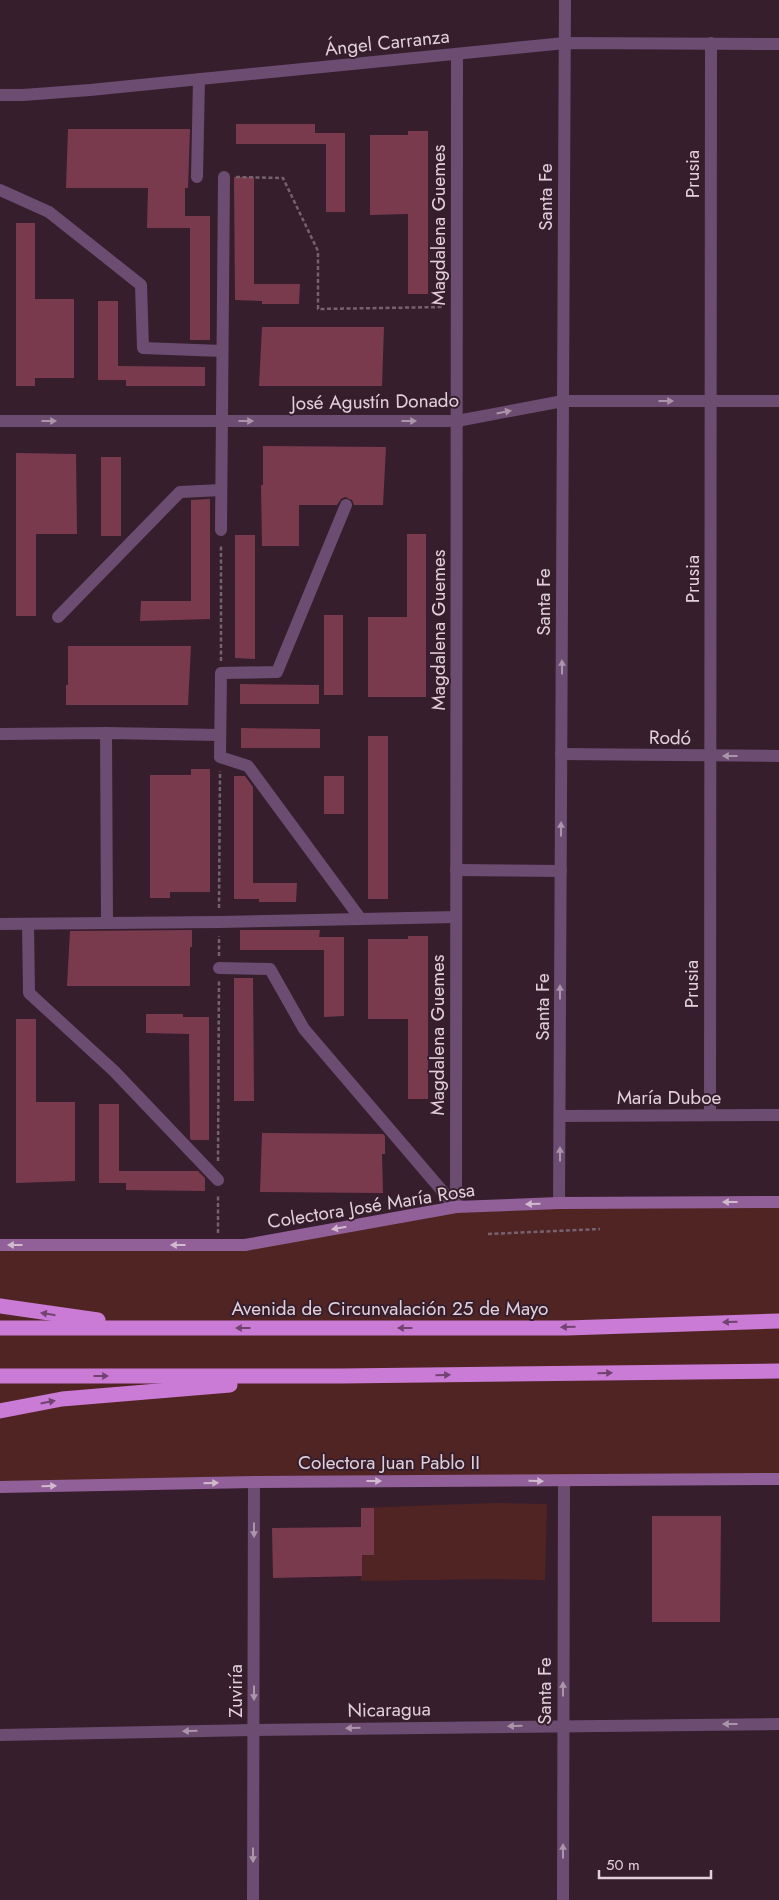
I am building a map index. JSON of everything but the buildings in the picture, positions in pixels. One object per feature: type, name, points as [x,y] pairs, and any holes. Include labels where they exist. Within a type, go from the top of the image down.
[{"type":"highway","points":[[0,1306],[166,1328]]},
{"type":"highway","name":"Avenida de Circunvalación 25 de Mayo","points":[[0,1328],[568,1328],[779,1321]]},
{"type":"highway","points":[[0,1376],[341,1376],[779,1371]]},
{"type":"highway","points":[[0,1411],[62,1399],[341,1376]]},
{"type":"main road","name":"Colectora José María Rosa","points":[[0,1245],[245,1245],[456,1207],[559,1203],[779,1202]]},
{"type":"main road","name":"Colectora Juan Pablo II","points":[[0,1487],[254,1482],[779,1479]]},
{"type":"street","name":"Santa Fe","points":[[559,1203],[565,0]]},
{"type":"street","name":"Ángel Carranza","points":[[0,95],[80,90],[564,43],[779,44]]},
{"type":"street","name":"Prusia","points":[[710,1115],[711,44]]},
{"type":"street","name":"Magdalena Guemes","points":[[456,1207],[457,54]]},
{"type":"street","points":[[197,177],[199,79]]},
{"type":"street","points":[[221,530],[224,177]]},
{"type":"street","points":[[0,190],[50,212],[141,285],[143,348],[222,351]]},
{"type":"street","name":"José Agustín Donado","points":[[0,421],[456,421],[563,401],[779,402]]},
{"type":"street","points":[[58,617],[180,492],[221,490]]},
{"type":"street","points":[[346,505],[277,672],[220,673],[220,757],[248,766],[360,918]]},
{"type":"street","points":[[106,733],[107,924]]},
{"type":"street","points":[[0,734],[220,735]]},
{"type":"street","name":"Rodó","points":[[561,754],[779,756]]},
{"type":"street","points":[[456,870],[561,871]]},
{"type":"street","points":[[0,924],[107,924],[456,916]]},
{"type":"street","points":[[28,924],[29,993],[114,1071],[218,1180]]},
{"type":"street","points":[[219,968],[270,969],[304,1029],[456,1207]]},
{"type":"street","name":"María Duboe","points":[[560,1116],[779,1115]]},
{"type":"street","name":"Santa Fe","points":[[562,1900],[564,1481]]},
{"type":"street","name":"Zuviría","points":[[253,1900],[254,1482]]},
{"type":"street","name":"Nicaragua","points":[[0,1736],[254,1730],[779,1724]]},
{"type":"path","points":[[224,177],[283,178],[318,251],[318,309],[456,307]]},
{"type":"path","points":[[220,673],[221,530]]},
{"type":"path","points":[[218,1245],[220,757]]},
{"type":"path","points":[[488,1234],[600,1229]]},
{"type":"shaded area","points":[[779,1202],[779,1479],[0,1487],[0,1245],[245,1245],[456,1207]]},
{"type":"shaded area","points":[[493,1503],[547,1504],[545,1580],[361,1581],[361,1508]]}]
